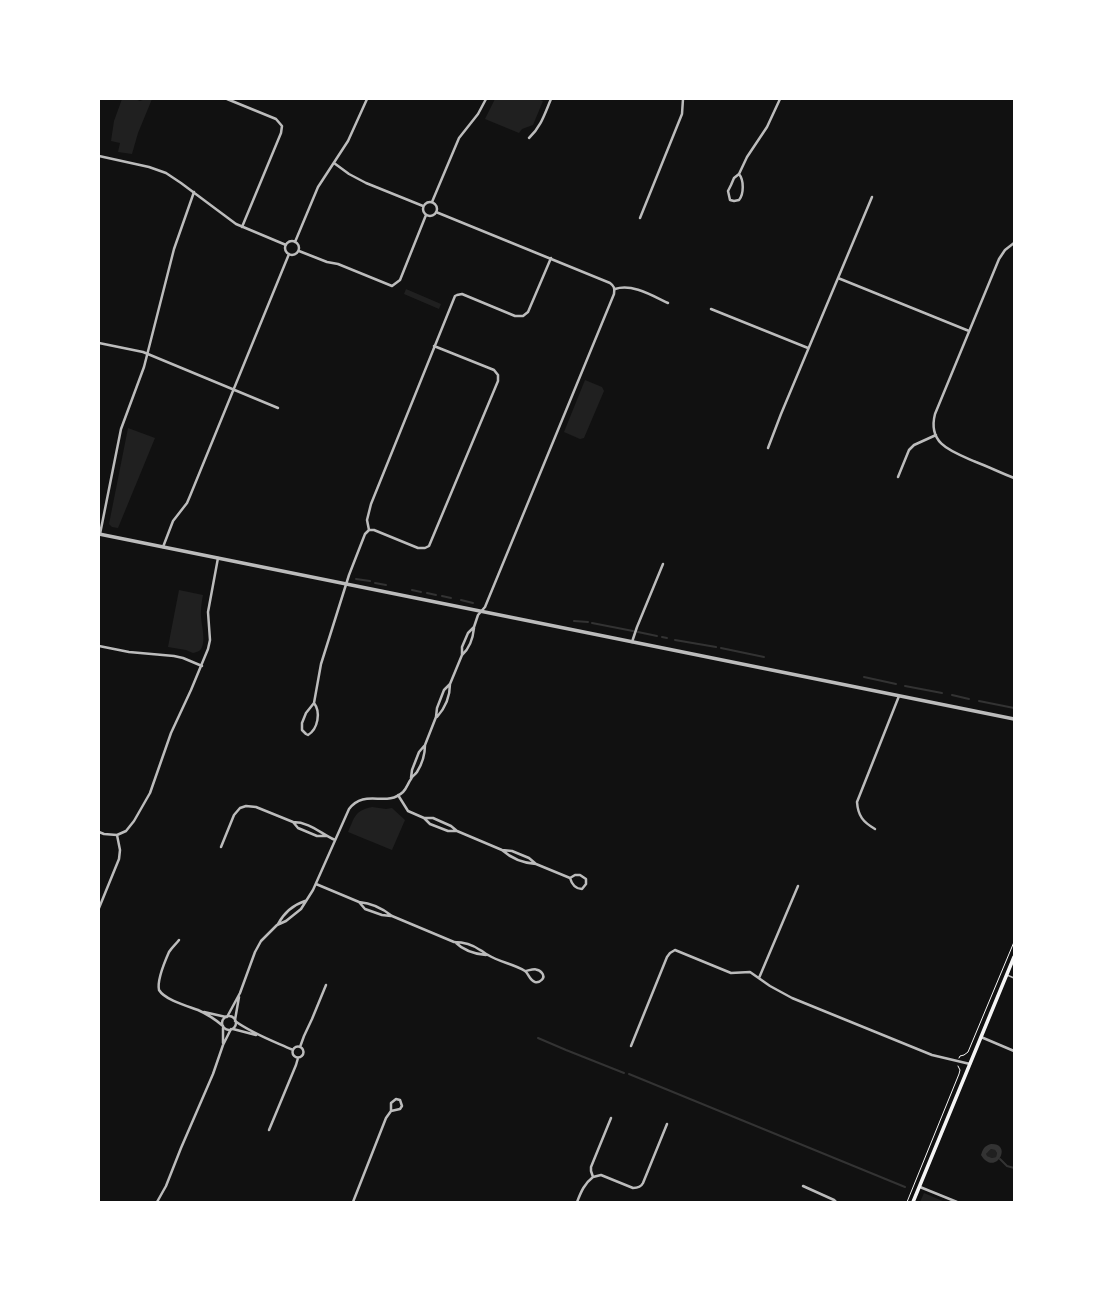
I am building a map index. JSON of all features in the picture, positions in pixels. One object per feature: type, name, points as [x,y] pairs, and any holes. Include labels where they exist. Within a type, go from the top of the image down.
[{"type":"main road","points":[[913,1202],[1014,957]]},
{"type":"street","points":[[227,99],[233,100],[276,120],[282,126],[281,133],[242,227]]},
{"type":"street","points":[[294,242],[314,195],[352,133],[368,99]]},
{"type":"street","points":[[432,202],[459,138],[478,114],[486,99]]},
{"type":"street","points":[[529,138],[539,126],[551,99]]},
{"type":"street","points":[[640,218],[682,114],[683,99]]},
{"type":"street","points":[[739,174],[742,178],[742,196],[737,201],[732,201],[728,195],[729,188],[767,127],[780,99]]},
{"type":"street","points":[[99,156],[158,170],[174,178],[242,227],[286,245]]},
{"type":"street","points":[[334,163],[349,174],[366,183],[423,206]]},
{"type":"street","points":[[194,192],[174,249],[148,355],[138,386],[121,429],[99,534],[1014,719]]},
{"type":"street","points":[[768,448],[808,348],[872,197]]},
{"type":"street","points":[[423,206],[428,202],[432,202]]},
{"type":"street","points":[[423,206],[422,210],[426,215],[432,216],[436,212],[437,207],[432,202]]},
{"type":"street","points":[[277,925],[286,921],[301,909],[305,900],[316,884],[346,814],[354,804],[366,798],[388,799],[398,795],[406,789],[419,752],[425,745],[436,717],[437,708],[444,690],[450,684],[462,656],[468,650],[474,635],[474,627],[478,616],[485,607],[613,298],[615,289],[610,283],[436,212]]},
{"type":"street","points":[[298,251],[327,262],[338,264],[392,286],[400,280],[426,215]]},
{"type":"street","points":[[290,241],[298,244],[298,251],[296,254],[289,254],[285,250],[286,245],[290,241]]},
{"type":"street","points":[[1014,243],[1001,254],[935,414],[934,425],[936,435],[942,445],[951,452],[1014,478]]},
{"type":"street","points":[[163,547],[173,521],[187,503],[289,254]]},
{"type":"street","points":[[369,530],[367,520],[371,504],[453,299],[457,295],[465,295],[518,317],[525,315],[528,312],[550,258]]},
{"type":"street","points":[[838,278],[969,331]]},
{"type":"street","points":[[615,289],[624,287],[637,290],[668,303]]},
{"type":"street","points":[[711,309],[808,348]]},
{"type":"street","points":[[99,342],[143,352],[278,408]]},
{"type":"street","points":[[314,703],[318,709],[318,719],[312,732],[308,735],[302,730],[303,718],[308,708],[314,703],[320,669],[346,584],[365,534],[369,530],[374,530],[419,548],[425,548],[430,545],[498,381],[498,375],[495,370],[434,346]]},
{"type":"street","points":[[898,477],[909,450],[914,444],[936,435]]},
{"type":"street","points":[[99,832],[117,835],[126,831],[139,814],[150,793],[171,733],[202,666],[209,645],[208,612],[218,558]]},
{"type":"street","points":[[632,642],[663,564]]},
{"type":"street","points":[[462,656],[462,647],[468,633],[474,627]]},
{"type":"street","points":[[99,646],[129,652],[174,656],[202,666]]},
{"type":"street","points":[[436,717],[442,711],[450,693],[450,684]]},
{"type":"street","points":[[875,829],[864,822],[858,812],[857,802],[899,695]]},
{"type":"street","points":[[411,778],[420,766],[425,754],[425,745]]},
{"type":"street","points":[[398,795],[408,811],[424,818],[430,824],[448,831],[457,832],[502,850],[512,851],[529,858],[536,864],[570,878],[573,885],[578,888],[586,886],[586,879],[582,876],[575,875],[570,878]]},
{"type":"street","points":[[221,847],[234,815],[243,806],[253,806],[293,822],[301,822],[320,830],[335,840]]},
{"type":"street","points":[[424,818],[432,818],[451,826],[457,832]]},
{"type":"street","points":[[293,822],[298,828],[317,836],[327,836]]},
{"type":"street","points":[[99,905],[119,859],[120,850],[117,835]]},
{"type":"street","points":[[502,850],[509,856],[527,864],[536,864]]},
{"type":"street","points":[[316,884],[359,902],[367,903],[385,910],[392,916],[454,942],[460,947],[472,952],[487,955],[525,971],[530,979],[534,981],[540,982],[542,979],[542,973],[537,970],[533,969],[525,971]]},
{"type":"street","points":[[759,978],[798,886]]},
{"type":"street","points":[[223,1045],[223,1022],[240,993],[258,946],[264,937],[277,925],[282,916],[296,904],[305,900]]},
{"type":"street","points":[[359,902],[365,908],[382,916],[392,916]]},
{"type":"street","points":[[180,940],[173,947],[168,956],[159,980],[159,990],[165,996],[214,1018],[226,1029],[232,1029],[260,1036]]},
{"type":"street","points":[[454,942],[463,942],[480,949],[487,955]]},
{"type":"street","points":[[631,1046],[667,957],[672,952],[678,951],[731,972],[750,972],[792,998],[932,1055],[970,1064]]},
{"type":"street","points":[[300,1048],[326,985]]},
{"type":"street","points":[[159,1201],[213,1074],[223,1045],[236,1025],[235,1020],[240,993]]},
{"type":"street","points":[[199,1011],[231,1017],[245,1028],[260,1036],[293,1050]]},
{"type":"street","points":[[981,1036],[1013,1051]]},
{"type":"street","points":[[293,1050],[297,1047],[300,1048]]},
{"type":"street","points":[[269,1130],[298,1058],[303,1054],[303,1051],[300,1048]]},
{"type":"street","points":[[293,1050],[293,1054],[298,1058]]},
{"type":"street","points":[[352,1202],[386,1118],[391,1110],[390,1105],[392,1101],[396,1099],[400,1100],[402,1106],[400,1109],[391,1110]]},
{"type":"street","points":[[593,1177],[591,1167],[611,1118]]},
{"type":"street","points":[[577,1202],[583,1187],[588,1181],[593,1177],[601,1175],[636,1188],[641,1186],[644,1183],[667,1124]]},
{"type":"street","points":[[803,1186],[836,1202]]},
{"type":"street","points":[[920,1187],[957,1202]]},
{"type":"lane","points":[[1007,975],[1014,978]]},
{"type":"path","points":[[960,1056],[968,1052],[1014,942]]},
{"type":"path","points":[[907,1202],[959,1074],[960,1070],[957,1065]]},
{"type":"shaded area","points":[[122,99],[135,99],[140,101],[152,99],[138,133],[132,154],[118,152],[120,143],[111,141],[114,121]]},
{"type":"shaded area","points":[[495,99],[538,99],[543,101],[533,125],[522,129],[519,133],[485,119]]},
{"type":"shaded area","points":[[406,289],[441,304],[439,309],[404,294]]},
{"type":"shaded area","points":[[585,380],[602,387],[604,391],[584,438],[580,439],[564,432]]},
{"type":"shaded area","points":[[128,428],[155,438],[118,528],[112,527],[109,524]]},
{"type":"shaded area","points":[[179,590],[203,595],[201,615],[203,645],[199,651],[193,653],[186,650],[168,647]]},
{"type":"shaded area","points":[[372,807],[386,809],[392,808],[405,820],[392,850],[348,832],[356,815],[362,810]]},
{"type":"shaded area","points":[[991,1144],[998,1145],[1002,1153],[1000,1158],[992,1163],[986,1161],[981,1155],[984,1148]],"holes":[[[991,1149],[995,1150],[997,1153],[996,1157],[992,1158],[987,1156],[986,1154]]]},
{"type":"shaded area","points":[[991,1149],[995,1150],[997,1153],[996,1157],[992,1158],[986,1156]]},
{"type":"shaded area","points":[[924,1193],[945,1202],[920,1202]]},
{"type":"waterway","points":[[356,579],[370,581]]},
{"type":"waterway","points":[[375,583],[386,585]]},
{"type":"waterway","points":[[412,590],[421,592]]},
{"type":"waterway","points":[[427,593],[436,595]]},
{"type":"waterway","points":[[442,596],[451,598]]},
{"type":"waterway","points":[[461,600],[473,603]]},
{"type":"waterway","points":[[574,621],[588,622]]},
{"type":"waterway","points":[[592,623],[633,631]]},
{"type":"waterway","points":[[638,632],[657,636]]},
{"type":"waterway","points":[[662,637],[667,638]]},
{"type":"waterway","points":[[675,640],[716,647]]},
{"type":"waterway","points":[[721,648],[764,657]]},
{"type":"waterway","points":[[864,677],[896,684]]},
{"type":"waterway","points":[[905,686],[942,693]]},
{"type":"waterway","points":[[952,695],[969,699]]},
{"type":"waterway","points":[[979,701],[1014,708]]},
{"type":"waterway","points":[[538,1038],[624,1073]]},
{"type":"waterway","points":[[629,1074],[905,1187]]},
{"type":"waterway","points":[[1000,1159],[1007,1166],[1014,1168]]}]
